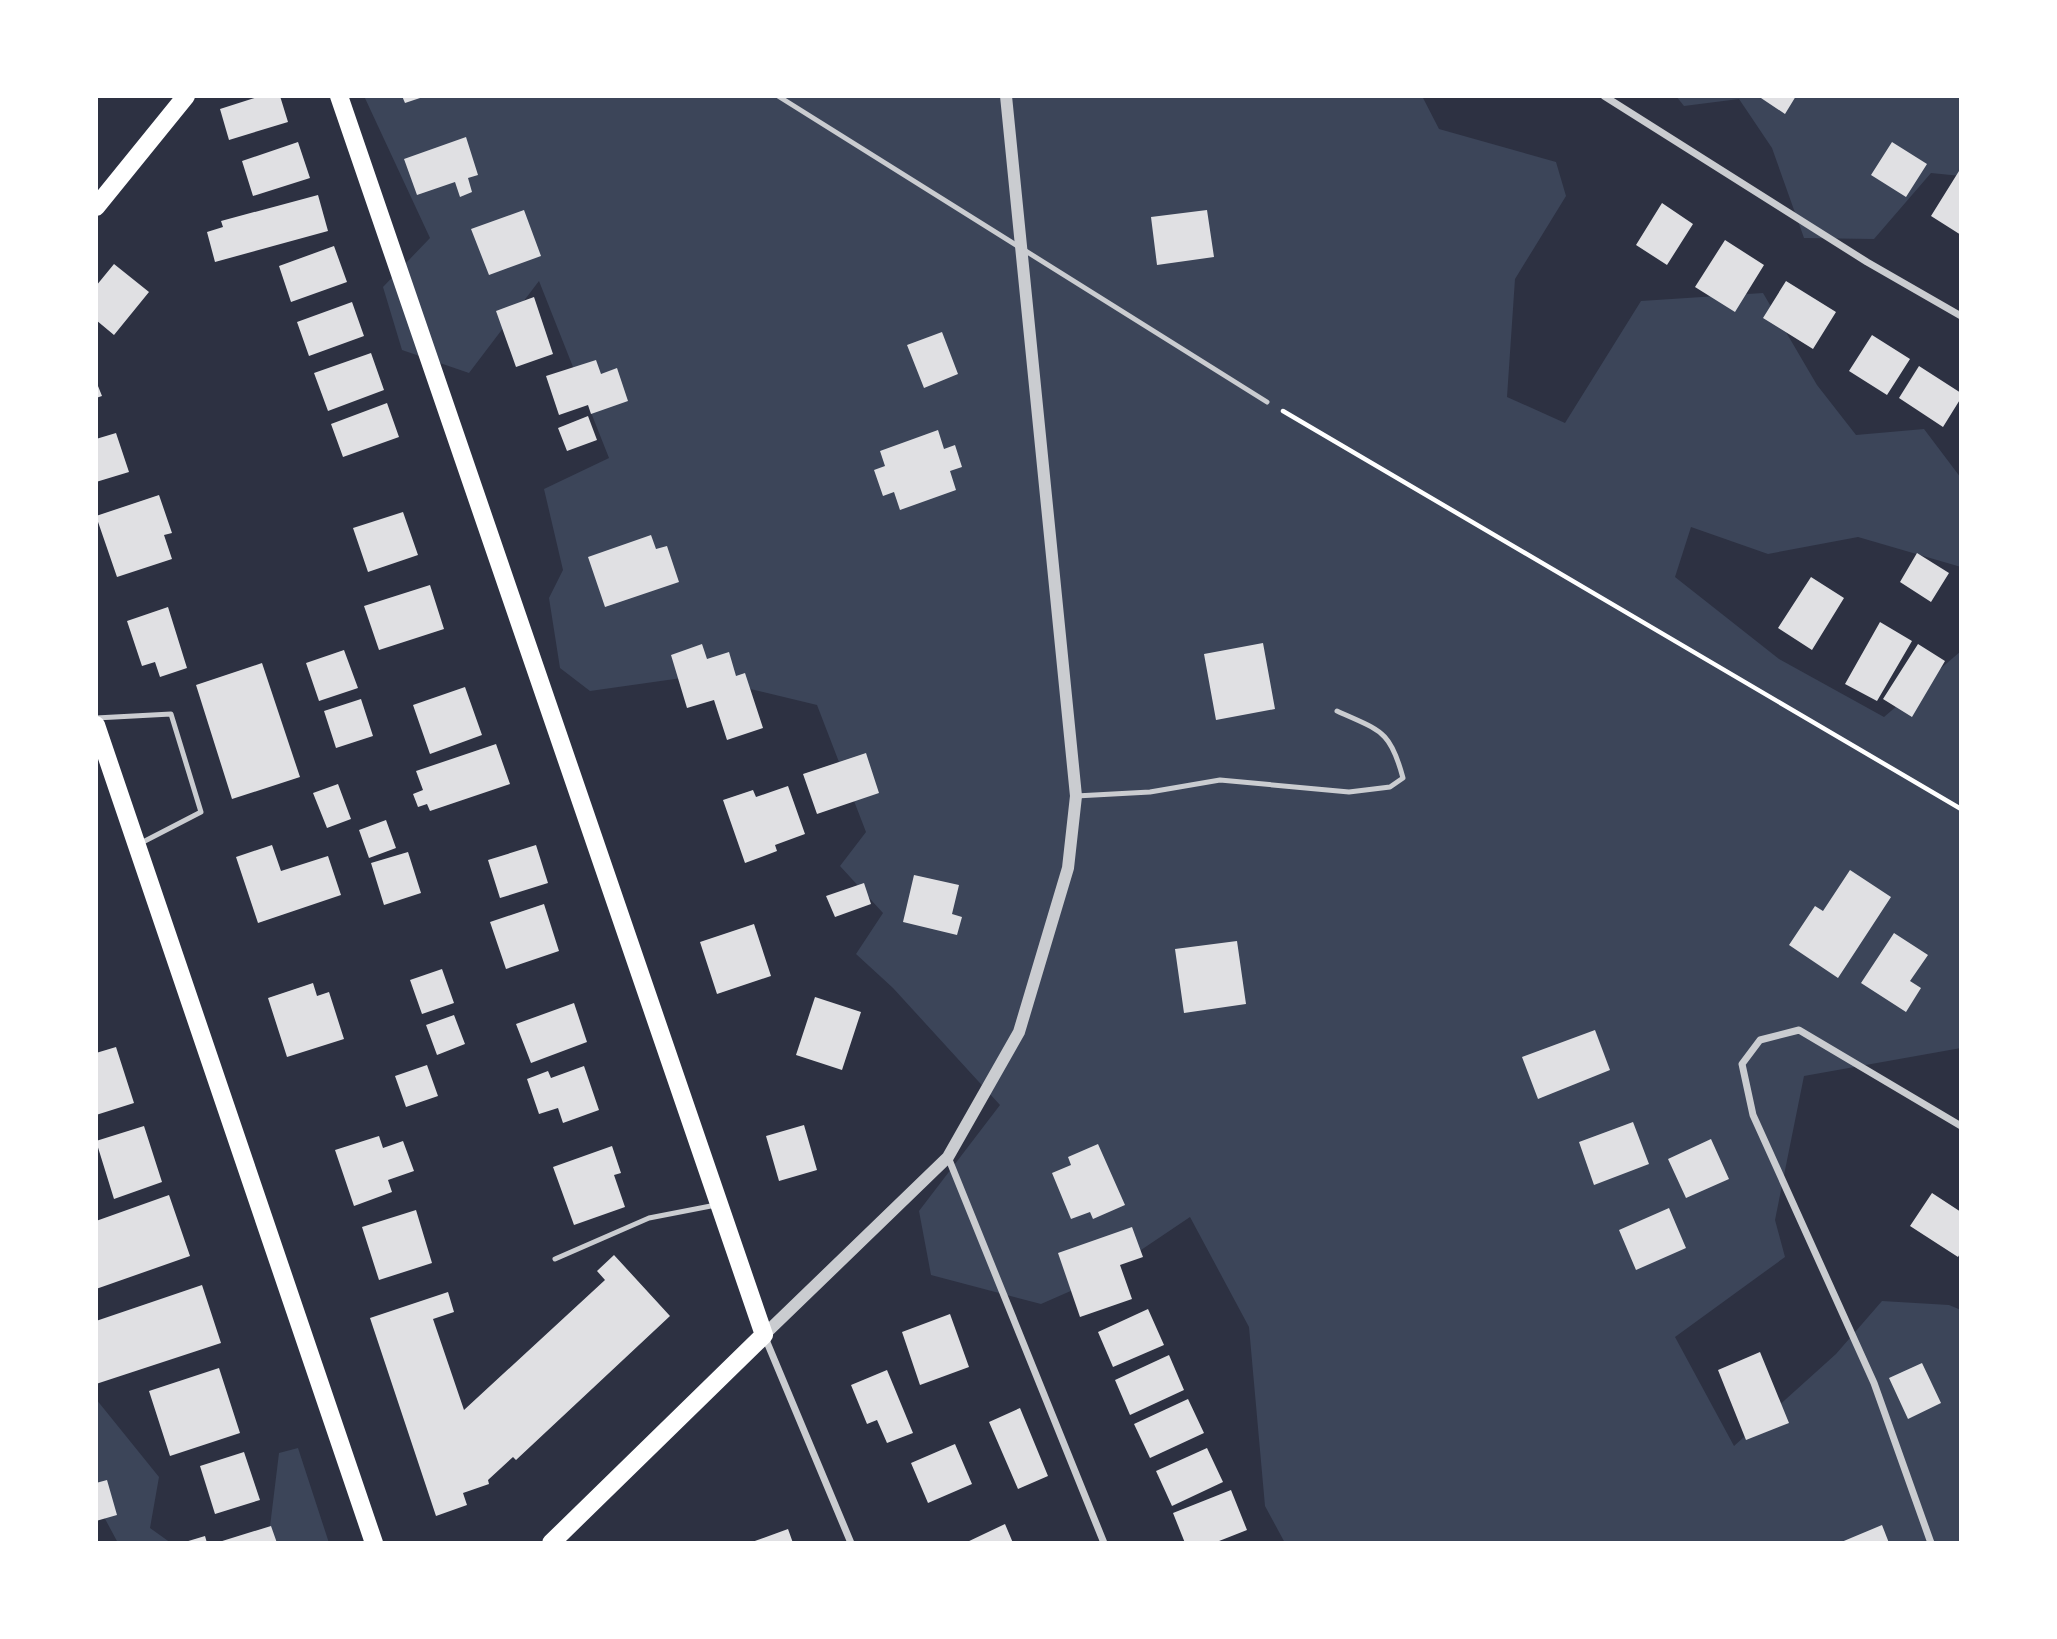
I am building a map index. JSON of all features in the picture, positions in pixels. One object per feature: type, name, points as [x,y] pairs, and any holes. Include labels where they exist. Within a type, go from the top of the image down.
[{"type":"main road","points":[[96,206],[186,96]]},
{"type":"main road","points":[[339,96],[764,1335],[551,1543]]},
{"type":"main road","points":[[96,724],[374,1543]]},
{"type":"street","points":[[850,1543],[764,1335],[948,1157],[1019,1032],[1068,867],[1076,796],[1006,96]]},
{"type":"street","points":[[1604,96],[1867,262],[1961,316]]},
{"type":"street","points":[[1931,1543],[1902,1468],[1874,1383],[1753,1115],[1742,1063],[1760,1040],[1799,1030],[1961,1126]]},
{"type":"street","points":[[948,1157],[1104,1543]]},
{"type":"lane","points":[[778,96],[1267,402]]},
{"type":"lane","points":[[1076,796],[1150,792],[1220,780],[1349,792],[1390,787],[1403,778],[1397,757],[1385,733],[1337,711]]},
{"type":"lane","points":[[96,718],[171,714],[201,812],[137,845]]},
{"type":"lane","points":[[555,1259],[649,1219],[719,1205]]},
{"type":"path","points":[[1267,402],[1961,809]]},
{"type":"shaded area","points":[[364,96],[1422,96],[1439,129],[1556,162],[1566,196],[1515,279],[1507,397],[1565,423],[1641,301],[1763,293],[1817,385],[1856,435],[1924,429],[1961,478],[1961,567],[1858,537],[1768,554],[1691,527],[1675,577],[1779,659],[1884,717],[1961,651],[1961,1048],[1804,1076],[1775,1220],[1785,1257],[1675,1337],[1734,1446],[1836,1354],[1882,1301],[1949,1305],[1961,1310],[1961,1543],[1285,1543],[1265,1506],[1249,1327],[1190,1217],[1098,1279],[1041,1304],[931,1275],[919,1211],[1000,1105],[893,988],[856,954],[883,913],[840,866],[866,832],[817,705],[696,676],[590,691],[560,668],[549,598],[563,570],[544,489],[609,458],[539,281],[469,373],[402,350],[383,287],[430,238]]},
{"type":"shaded area","points":[[1676,96],[1961,96],[1961,176],[1931,173],[1874,239],[1804,238],[1772,148],[1739,99],[1684,106]]},
{"type":"shaded area","points":[[96,1399],[159,1477],[150,1528],[171,1543],[118,1543],[96,1502]]},
{"type":"shaded area","points":[[298,1448],[329,1543],[268,1543],[279,1453]]},
{"type":"building","points":[[261,96],[280,96],[288,122],[229,140],[220,109]]},
{"type":"building","points":[[402,96],[423,96],[423,97],[405,103]]},
{"type":"building","points":[[1758,96],[1796,96],[1785,114]]},
{"type":"building","points":[[466,137],[478,175],[468,178],[472,192],[460,197],[455,182],[417,195],[404,159]]},
{"type":"building","points":[[298,142],[310,178],[253,196],[242,161]]},
{"type":"building","points":[[1892,142],[1927,164],[1906,197],[1871,175]]},
{"type":"building","points":[[1959,171],[1961,172],[1961,235],[1931,216]]},
{"type":"building","points":[[318,195],[328,231],[215,262],[207,232],[223,227],[221,221]]},
{"type":"building","points":[[1662,203],[1693,224],[1667,265],[1636,245]]},
{"type":"building","points":[[524,210],[541,256],[489,275],[471,229]]},
{"type":"building","points":[[1207,210],[1214,257],[1157,265],[1151,217]]},
{"type":"building","points":[[1725,240],[1764,265],[1735,312],[1695,287]]},
{"type":"building","points":[[334,246],[347,282],[291,302],[279,266]]},
{"type":"building","points":[[114,264],[149,292],[114,335],[96,320],[96,286]]},
{"type":"building","points":[[1786,281],[1836,312],[1813,349],[1763,318]]},
{"type":"building","points":[[534,297],[553,354],[516,367],[496,311]]},
{"type":"building","points":[[352,302],[364,336],[309,356],[297,322]]},
{"type":"building","points":[[942,332],[958,374],[924,388],[907,345]]},
{"type":"building","points":[[1872,335],[1910,359],[1887,395],[1849,371]]},
{"type":"building","points":[[371,353],[384,390],[328,411],[314,373]]},
{"type":"building","points":[[596,360],[601,374],[617,368],[628,401],[591,414],[588,405],[559,415],[546,376]]},
{"type":"building","points":[[1919,366],[1961,393],[1961,398],[1943,427],[1899,398]]},
{"type":"building","points":[[96,381],[102,396],[96,398]]},
{"type":"building","points":[[387,403],[399,437],[343,457],[331,424]]},
{"type":"building","points":[[588,416],[597,440],[567,451],[558,428]]},
{"type":"building","points":[[938,430],[944,449],[955,445],[962,467],[950,471],[956,490],[900,510],[894,492],[883,496],[874,470],[885,466],[880,451]]},
{"type":"building","points":[[116,433],[129,472],[96,482],[96,439]]},
{"type":"building","points":[[159,495],[172,533],[164,535],[172,559],[117,577],[96,516]]},
{"type":"building","points":[[403,512],[418,555],[368,572],[353,528]]},
{"type":"building","points":[[651,535],[656,549],[667,546],[679,582],[605,607],[588,557]]},
{"type":"building","points":[[1917,553],[1949,573],[1931,602],[1900,582]]},
{"type":"building","points":[[1811,577],[1844,598],[1812,650],[1778,628]]},
{"type":"building","points":[[430,585],[444,629],[379,650],[364,606]]},
{"type":"building","points":[[168,607],[187,668],[160,677],[155,662],[142,666],[127,621]]},
{"type":"building","points":[[1880,622],[1912,641],[1877,701],[1845,684]]},
{"type":"building","points":[[1263,643],[1275,709],[1216,720],[1204,654]]},
{"type":"building","points":[[702,644],[707,659],[729,652],[736,676],[745,673],[763,728],[727,740],[714,700],[687,708],[671,655]]},
{"type":"building","points":[[1918,644],[1945,661],[1912,717],[1883,699]]},
{"type":"building","points":[[344,650],[358,688],[319,701],[306,663]]},
{"type":"building","points":[[262,663],[300,777],[232,799],[196,685]]},
{"type":"building","points":[[465,687],[482,735],[430,754],[413,705]]},
{"type":"building","points":[[361,699],[373,736],[336,748],[324,711]]},
{"type":"building","points":[[496,744],[510,784],[430,811],[427,804],[418,807],[413,794],[423,790],[416,771]]},
{"type":"building","points":[[866,753],[879,793],[817,814],[803,774]]},
{"type":"building","points":[[338,784],[351,819],[327,828],[313,793]]},
{"type":"building","points":[[788,786],[805,834],[775,845],[777,851],[745,863],[723,800],[753,790],[756,797]]},
{"type":"building","points":[[386,820],[396,848],[369,858],[359,830]]},
{"type":"building","points":[[272,845],[281,871],[328,856],[341,895],[258,923],[236,857]]},
{"type":"building","points":[[536,845],[548,883],[500,898],[488,860]]},
{"type":"building","points":[[408,852],[421,893],[384,905],[371,863]]},
{"type":"building","points":[[1850,870],[1891,897],[1838,978],[1789,945],[1815,906],[1823,911]]},
{"type":"building","points":[[914,875],[959,885],[952,914],[962,917],[957,935],[903,922]]},
{"type":"building","points":[[864,883],[871,904],[835,917],[826,896]]},
{"type":"building","points":[[544,904],[559,951],[506,969],[490,922]]},
{"type":"building","points":[[754,924],[771,976],[717,994],[700,942]]},
{"type":"building","points":[[1894,933],[1928,955],[1910,981],[1921,988],[1906,1012],[1861,983]]},
{"type":"building","points":[[1237,941],[1246,1004],[1184,1013],[1175,949]]},
{"type":"building","points":[[442,969],[454,1003],[422,1014],[410,980]]},
{"type":"building","points":[[313,983],[317,996],[329,992],[344,1039],[287,1057],[268,998]]},
{"type":"building","points":[[815,997],[861,1012],[842,1070],[796,1055]]},
{"type":"building","points":[[574,1003],[587,1042],[531,1063],[516,1024]]},
{"type":"building","points":[[454,1015],[465,1044],[437,1055],[426,1025]]},
{"type":"building","points":[[1595,1030],[1610,1070],[1538,1099],[1522,1057]]},
{"type":"building","points":[[116,1047],[134,1103],[96,1115],[96,1053]]},
{"type":"building","points":[[427,1065],[438,1096],[406,1107],[395,1076]]},
{"type":"building","points":[[584,1066],[599,1110],[563,1123],[558,1108],[539,1114],[527,1079],[548,1071],[551,1078]]},
{"type":"building","points":[[1633,1122],[1649,1164],[1594,1185],[1579,1142]]},
{"type":"building","points":[[804,1125],[817,1170],[779,1181],[766,1136]]},
{"type":"building","points":[[144,1126],[162,1182],[114,1199],[96,1141]]},
{"type":"building","points":[[379,1136],[383,1148],[403,1141],[414,1171],[388,1180],[392,1192],[354,1206],[335,1150]]},
{"type":"building","points":[[1711,1139],[1729,1179],[1686,1198],[1668,1159]]},
{"type":"building","points":[[1098,1144],[1125,1205],[1093,1219],[1090,1212],[1071,1219],[1052,1173],[1071,1165],[1068,1157]]},
{"type":"building","points":[[612,1146],[621,1173],[614,1175],[625,1207],[574,1225],[553,1167]]},
{"type":"building","points":[[1932,1193],[1961,1212],[1961,1252],[1958,1257],[1910,1226]]},
{"type":"building","points":[[169,1195],[190,1256],[96,1289],[96,1221]]},
{"type":"building","points":[[1669,1208],[1686,1248],[1636,1270],[1619,1230]]},
{"type":"building","points":[[416,1210],[432,1263],[379,1280],[362,1227]]},
{"type":"building","points":[[1132,1227],[1143,1257],[1120,1265],[1132,1299],[1080,1317],[1058,1253]]},
{"type":"building","points":[[614,1255],[670,1316],[516,1460],[513,1457],[488,1480],[489,1484],[463,1493],[467,1505],[436,1516],[370,1318],[448,1292],[454,1312],[433,1319],[464,1410],[605,1280],[597,1271]]},
{"type":"building","points":[[202,1285],[221,1343],[96,1384],[96,1321]]},
{"type":"building","points":[[1148,1309],[1164,1345],[1113,1367],[1098,1332]]},
{"type":"building","points":[[950,1314],[969,1367],[920,1385],[902,1332]]},
{"type":"building","points":[[1760,1352],[1789,1423],[1746,1440],[1718,1370]]},
{"type":"building","points":[[1169,1355],[1184,1390],[1130,1415],[1115,1380]]},
{"type":"building","points":[[1922,1363],[1941,1403],[1908,1419],[1889,1378]]},
{"type":"building","points":[[219,1368],[240,1433],[170,1456],[149,1391]]},
{"type":"building","points":[[887,1370],[913,1433],[887,1443],[877,1420],[867,1424],[851,1385]]},
{"type":"building","points":[[1188,1399],[1204,1433],[1150,1458],[1134,1424]]},
{"type":"building","points":[[1020,1408],[1048,1476],[1018,1489],[989,1422]]},
{"type":"building","points":[[955,1444],[972,1484],[928,1503],[911,1463]]},
{"type":"building","points":[[1207,1448],[1223,1482],[1172,1506],[1156,1471]]},
{"type":"building","points":[[244,1452],[260,1500],[215,1514],[200,1466]]},
{"type":"building","points":[[107,1480],[117,1515],[96,1521],[96,1483]]},
{"type":"building","points":[[1231,1490],[1247,1530],[1214,1543],[1185,1543],[1173,1513]]},
{"type":"building","points":[[1005,1524],[1013,1543],[965,1543]]},
{"type":"building","points":[[1882,1525],[1889,1543],[1839,1543]]},
{"type":"building","points":[[271,1526],[277,1543],[219,1543],[219,1542]]},
{"type":"building","points":[[788,1529],[793,1543],[752,1543],[752,1542]]},
{"type":"building","points":[[205,1536],[207,1543],[185,1543],[185,1542]]}]
